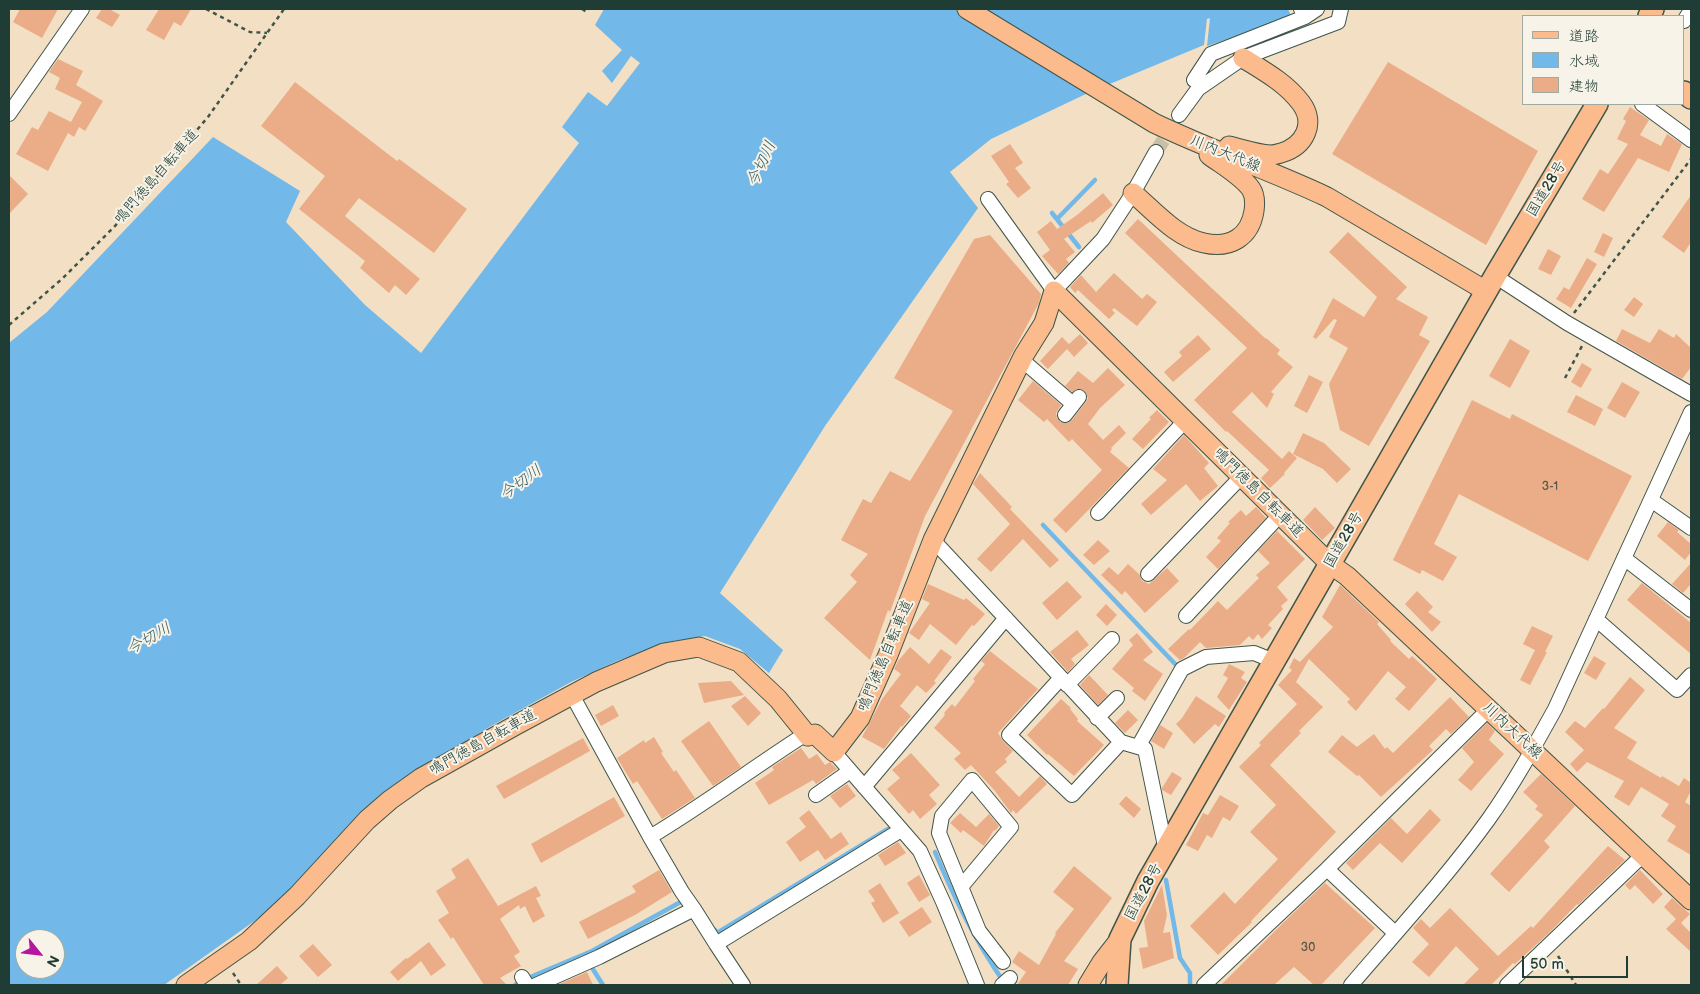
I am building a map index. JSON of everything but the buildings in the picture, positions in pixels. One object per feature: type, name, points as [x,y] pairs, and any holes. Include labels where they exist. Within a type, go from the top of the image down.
[{"type":"highway","name":"国道28号","points":[[1117,985],[1120,939],[1148,881],[1491,284],[1596,105]]},
{"type":"main road","name":"川内大代線","points":[[967,9],[1108,97],[1154,123],[1327,197],[1491,284]]},
{"type":"main road","points":[[1183,137],[1272,155],[1288,151],[1301,142],[1306,130],[1308,117],[1302,103],[1286,86],[1243,58]]},
{"type":"main road","points":[[1133,193],[1182,234],[1205,244],[1227,244],[1243,236],[1252,222],[1256,204],[1251,189],[1237,176],[1183,137]]},
{"type":"main road","name":"鳴門徳島自転車道","points":[[186,985],[249,941],[297,896],[367,820],[390,800],[421,778],[596,682],[664,653],[699,647],[739,662],[778,699],[808,736],[815,734],[834,752],[860,718],[888,655],[933,540],[1022,360],[1044,322],[1054,291],[1330,564]]},
{"type":"main road","name":"川内大代線","points":[[1330,564],[1347,576],[1691,900]]},
{"type":"main road","points":[[1088,985],[1102,962],[1120,939]]},
{"type":"street","points":[[9,114],[82,9]]},
{"type":"street","points":[[1194,80],[1211,54],[1303,13],[1317,9]]},
{"type":"street","points":[[1179,115],[1198,89],[1243,58],[1338,22],[1341,9]]},
{"type":"street","points":[[1643,105],[1691,140]]},
{"type":"street","points":[[988,199],[1054,291],[1103,239],[1133,193],[1156,152]]},
{"type":"street","points":[[1491,284],[1567,323],[1691,394]]},
{"type":"street","points":[[1022,360],[1072,405]]},
{"type":"street","points":[[1351,985],[1463,853],[1488,819],[1532,750],[1555,709],[1691,412]]},
{"type":"street","points":[[1098,513],[1185,422]]},
{"type":"street","points":[[1148,574],[1241,477]]},
{"type":"street","points":[[1651,500],[1691,528]]},
{"type":"street","points":[[1186,616],[1280,515]]},
{"type":"street","points":[[933,540],[1121,742],[1145,749],[1166,851]]},
{"type":"street","points":[[1624,558],[1691,610]]},
{"type":"street","points":[[864,788],[1006,618]]},
{"type":"street","points":[[1596,619],[1677,690],[1691,675]]},
{"type":"street","points":[[1112,639],[1064,682],[1010,735],[1072,795],[1121,742]]},
{"type":"street","points":[[1138,747],[1182,668],[1206,657],[1254,653],[1274,661]]},
{"type":"street","points":[[572,695],[682,892],[743,985]]},
{"type":"street","points":[[1097,718],[1117,698]]},
{"type":"street","points":[[1204,985],[1327,869],[1489,709]]},
{"type":"street","points":[[650,837],[801,737],[808,736]]},
{"type":"street","points":[[834,752],[920,851],[978,985]]},
{"type":"street","points":[[816,795],[850,771]]},
{"type":"street","points":[[961,887],[1011,827],[972,780],[942,816],[940,833],[961,887],[979,931],[1003,962]]},
{"type":"street","points":[[716,944],[901,830]]},
{"type":"street","points":[[1507,985],[1643,855]]},
{"type":"street","points":[[1327,869],[1396,933]]},
{"type":"street","points":[[536,985],[582,958],[694,909]]},
{"type":"street","points":[[961,944],[979,931]]},
{"type":"path","points":[[206,9],[250,32],[267,33]]},
{"type":"path","name":"鳴門徳島自転車道","points":[[9,326],[63,278],[115,226],[208,117],[284,9]]},
{"type":"path","points":[[582,9],[586,12],[588,9]]},
{"type":"path","points":[[1567,323],[1691,159]]},
{"type":"path","points":[[1565,378],[1588,335]]},
{"type":"path","points":[[1550,944],[1576,985]]},
{"type":"water","name":"今切川","points":[[604,9],[1288,9],[1292,18],[1207,46],[1210,18],[1207,19],[1204,45],[1088,93],[991,139],[950,172],[978,208],[825,426],[720,593],[783,650],[769,673],[740,649],[705,636],[674,641],[617,661],[571,682],[491,726],[381,794],[270,910],[164,985],[9,985],[9,343],[47,312],[213,137],[300,191],[286,222],[365,305],[421,353],[579,143],[562,127],[588,92],[607,106],[640,63],[631,56],[612,83],[602,71],[622,50],[595,25]]},
{"type":"waterway","points":[[1057,219],[1095,180]]},
{"type":"waterway","points":[[1052,213],[1079,247]]},
{"type":"waterway","points":[[1043,525],[1177,666]]},
{"type":"waterway","points":[[715,930],[717,933],[888,829]]},
{"type":"waterway","points":[[935,852],[966,918],[1003,981]]},
{"type":"waterway","points":[[1166,880],[1180,958],[1190,973],[1190,985]]},
{"type":"waterway","points":[[515,985],[592,951],[686,899]]},
{"type":"waterway","points":[[589,963],[603,985]]},
{"type":"tunnel","points":[[1156,152],[1179,115]]}]
